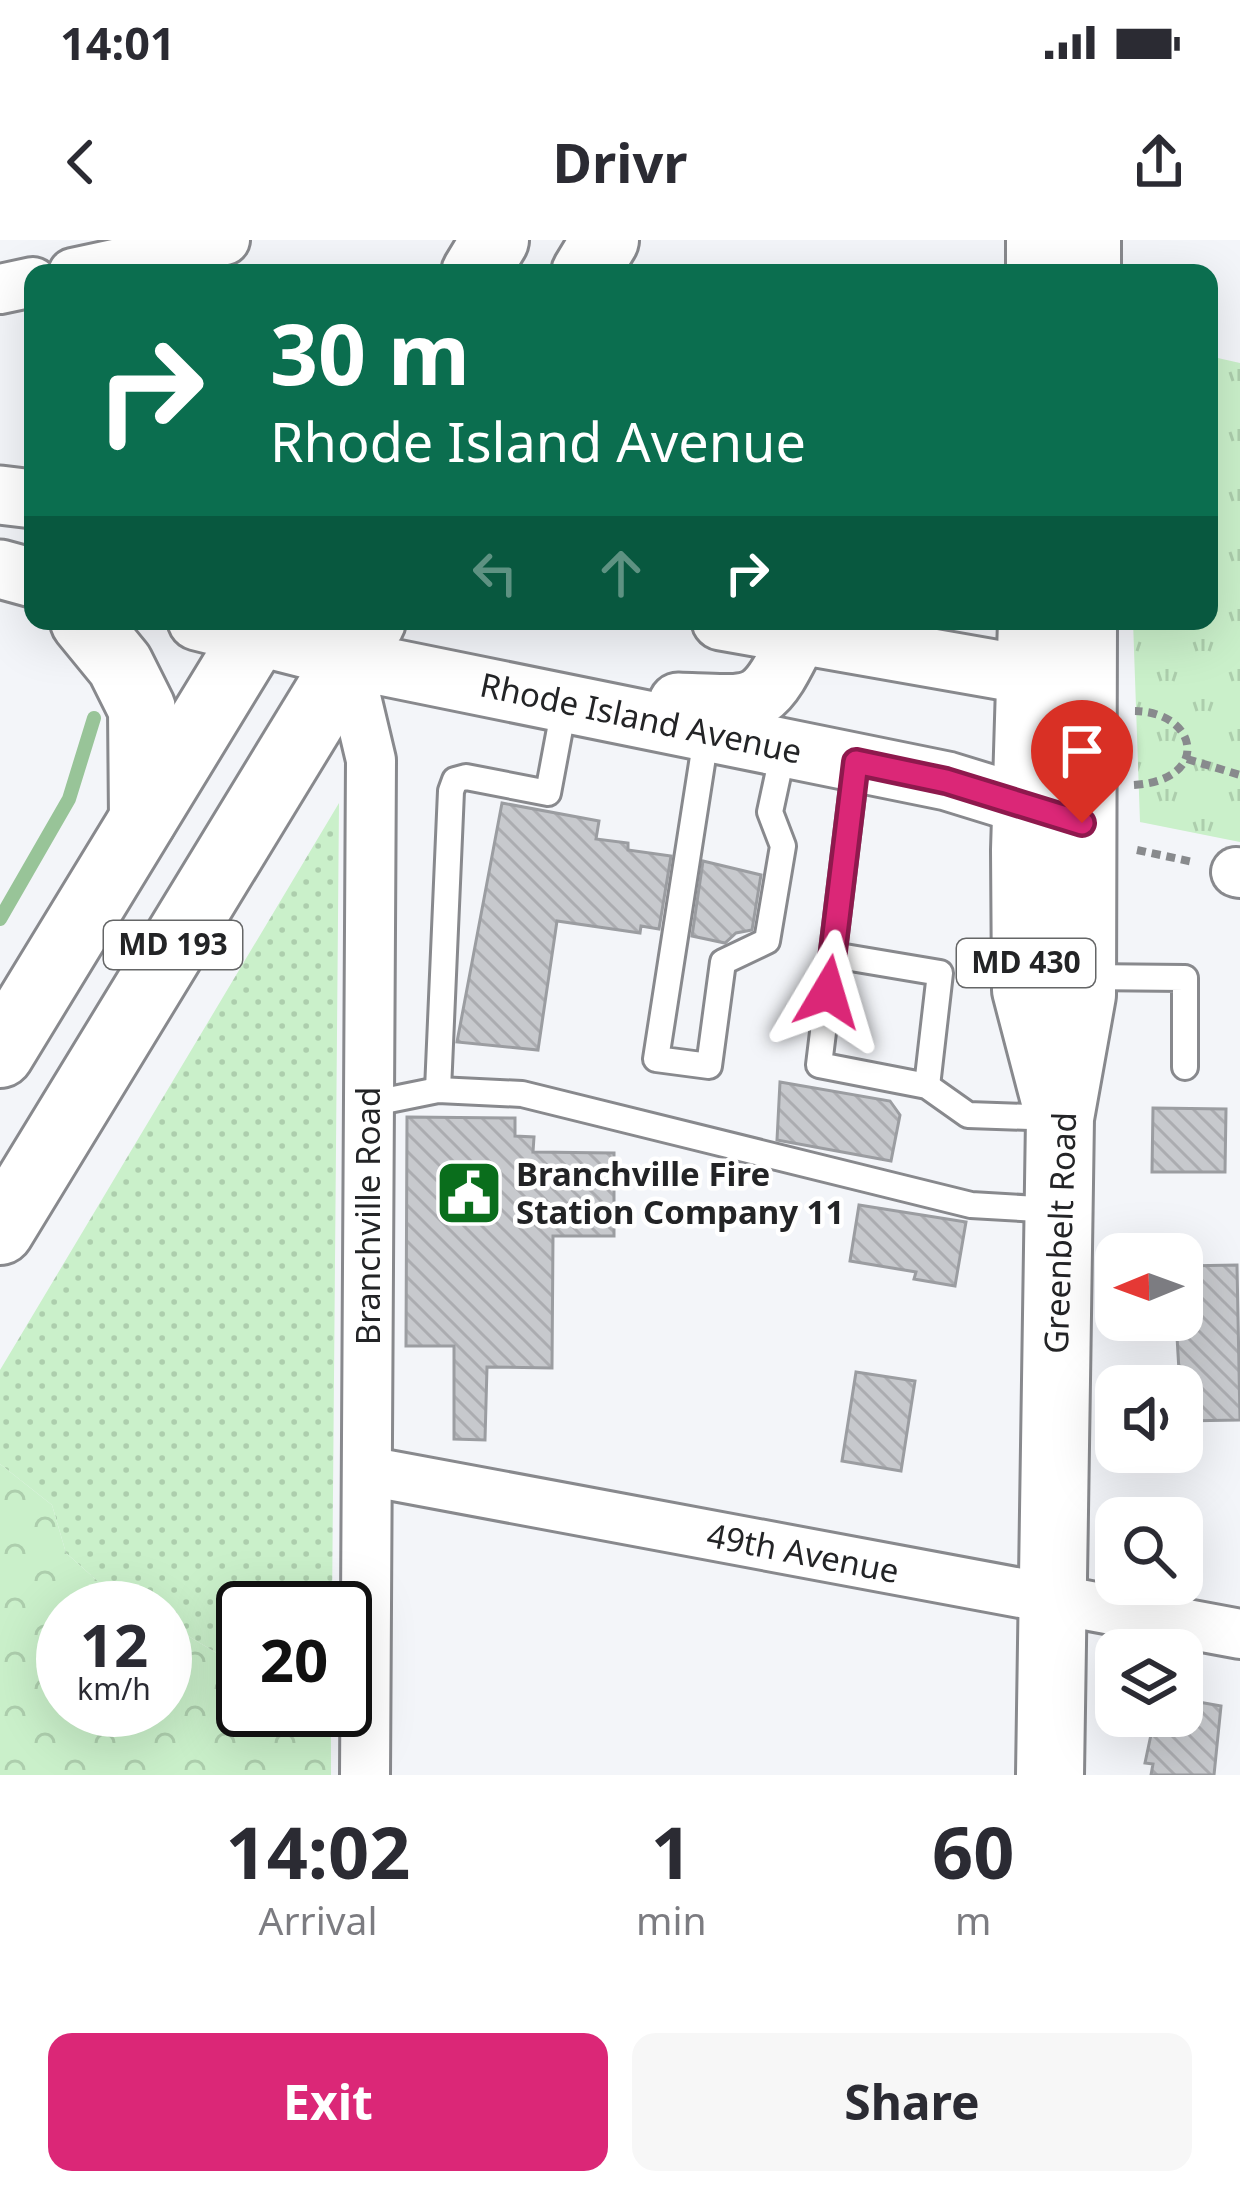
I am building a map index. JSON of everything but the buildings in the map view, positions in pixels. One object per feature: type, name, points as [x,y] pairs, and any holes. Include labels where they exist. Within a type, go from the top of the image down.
[{"type":"main road","points":[[92,630],[120,664],[142,710],[143,819]]},
{"type":"main road","name":"MD 193","points":[[0,1054],[143,819],[236,630]]},
{"type":"main road","name":"MD 193","points":[[0,1231],[359,640]]},
{"type":"main road","name":"Greenbelt Road","points":[[1050,1775],[1060,1118],[1083,977],[1074,661]]},
{"type":"main road","name":"MD 430","points":[[1060,1118],[1026,990],[1080,825]]},
{"type":"street","points":[[114,264],[225,240]]},
{"type":"street","name":"Rhode Island Avenue","points":[[273,630],[359,640],[553,699],[946,781],[1080,825]]},
{"type":"street","points":[[553,699],[746,704],[763,698],[775,685],[799,630]]},
{"type":"street","points":[[817,630],[1074,661]]},
{"type":"street","name":"Branchville Road","points":[[359,640],[371,760],[365,1775]]},
{"type":"street","name":"49th Avenue","points":[[367,1472],[1240,1634]]},
{"type":"lane","points":[[437,1090],[451,791],[455,780],[466,777],[548,793],[553,699]]},
{"type":"lane","points":[[707,731],[656,1059],[709,1066],[724,962],[767,941],[783,847],[770,812],[784,747]]},
{"type":"lane","points":[[856,762],[819,1066],[927,1086],[968,1115],[1060,1118]]},
{"type":"lane","points":[[833,956],[940,973],[927,1086]]},
{"type":"lane","points":[[1083,977],[1185,978],[1185,1066]]},
{"type":"lane","points":[[369,1103],[437,1090],[523,1094],[971,1205],[1058,1210]]},
{"type":"path","points":[[1074,661],[1180,730],[1187,743],[1187,759],[1180,772],[1157,784],[1134,785]]},
{"type":"path","points":[[1187,759],[1240,775]]},
{"type":"path","points":[[1080,825],[1238,872]]},
{"type":"green space","points":[[1218,358],[1240,363],[1240,842],[1140,822],[1133,630],[1218,630]]},
{"type":"green space","points":[[339,803],[332,1581],[216,1581],[216,1653],[192,1638],[192,1581],[98,1581],[66,1553],[52,1505],[0,1464],[0,1370]]},
{"type":"green space","points":[[0,1464],[52,1505],[66,1553],[98,1581],[36,1581],[36,1737],[192,1737],[192,1638],[216,1653],[216,1737],[331,1737],[331,1775],[0,1775]]},
{"type":"waterway","points":[[0,919],[69,799],[94,718]]},
{"type":"place","name":"Branchville Fire Station Company 11","points":[[469,1193]]},
{"type":"route","points":[[828,992],[856,762],[946,781],[1082,823]]}]
